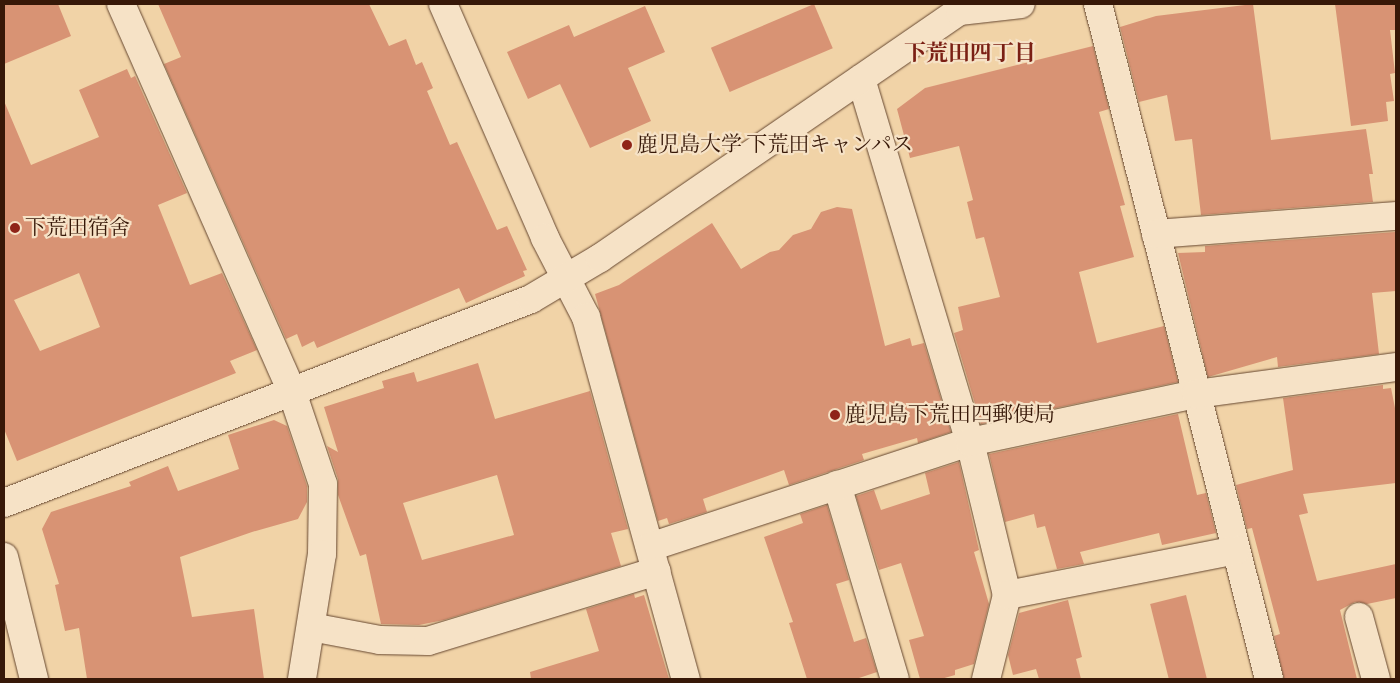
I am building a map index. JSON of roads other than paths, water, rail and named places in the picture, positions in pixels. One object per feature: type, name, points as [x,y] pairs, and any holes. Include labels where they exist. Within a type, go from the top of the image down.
[{"type":"street","points":[[121,4],[292,392],[322,484],[322,554],[302,679]]},
{"type":"street","points":[[443,4],[545,238],[586,317],[686,679]]},
{"type":"street","points":[[4,503],[531,299],[566,278],[960,11],[1021,4]]},
{"type":"street","points":[[1098,4],[1269,679]]},
{"type":"street","points":[[861,79],[970,442],[1007,595],[986,679]]},
{"type":"street","points":[[1156,234],[1396,216]]},
{"type":"street","points":[[311,627],[380,640],[428,641],[653,559],[837,485],[970,442],[1196,394],[1396,367]]},
{"type":"street","points":[[837,485],[895,679]]},
{"type":"street","points":[[1007,595],[1236,550]]},
{"type":"street","points":[[4,557],[34,679]]},
{"type":"street","points":[[1359,617],[1376,679]]},
{"type":"place","name":"鹿児島大学 下荒田キャンパス","points":[[627,145]]},
{"type":"place","name":"下荒田宿舍","points":[[15,228]]},
{"type":"place","name":"鹿児島下荒田四郵便局","points":[[835,415]]},
{"type":"district","name":"下荒田四丁目","points":[[970,54]]}]
